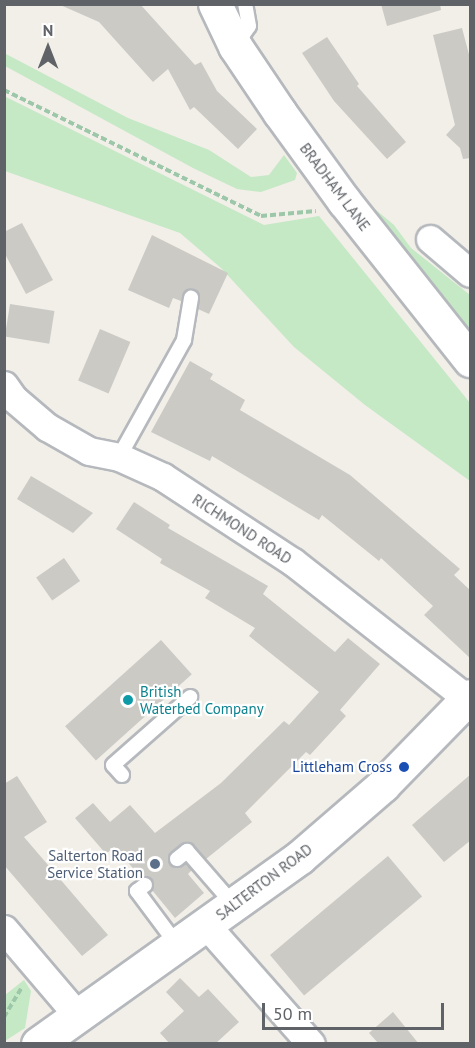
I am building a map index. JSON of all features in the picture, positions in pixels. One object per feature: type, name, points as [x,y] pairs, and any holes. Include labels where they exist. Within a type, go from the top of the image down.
[{"type":"main road","name":"BRADHAM LANE","points":[[215,4],[235,46],[344,201],[471,360]]},
{"type":"main road","name":"SALTERTON ROAD","points":[[38,1044],[207,926],[300,857],[383,785],[470,698]]},
{"type":"street","points":[[430,239],[471,273]]},
{"type":"street","name":"RICHMOND ROAD","points":[[4,385],[13,398],[47,427],[89,451],[119,457],[163,477],[293,562],[470,698]]},
{"type":"street","points":[[207,926],[311,1044]]},
{"type":"street","points":[[4,929],[78,1016]]},
{"type":"lane","points":[[235,46],[249,26],[245,4]]},
{"type":"lane","points":[[119,457],[184,340],[191,298]]},
{"type":"lane","points":[[122,775],[113,765],[190,697]]},
{"type":"lane","points":[[177,859],[187,851],[234,905]]},
{"type":"lane","points":[[145,885],[137,891],[178,946]]},
{"type":"path","points":[[4,90],[239,207]]},
{"type":"path","points":[[4,1017],[24,983],[40,971]]},
{"type":"green space","points":[[4,53],[128,118],[209,150],[251,177],[269,175],[284,155],[297,173],[295,180],[261,192],[237,189],[193,168],[5,66]]},
{"type":"green space","points":[[4,96],[264,225],[319,216],[470,403],[470,481],[365,405],[294,347],[221,268],[180,233],[5,171]]},
{"type":"green space","points":[[358,195],[394,225],[411,248],[470,295],[470,337]]},
{"type":"green space","points":[[24,980],[31,991],[25,1028],[5,1041],[5,995]]},
{"type":"building","points":[[58,4],[140,4],[195,65],[201,62],[217,91],[257,129],[238,149],[194,107],[190,110],[168,69],[153,82],[99,22]]},
{"type":"building","points":[[381,4],[440,4],[441,10],[387,26]]},
{"type":"building","points":[[462,28],[471,62],[471,158],[463,159],[460,148],[446,135],[455,125],[433,35]]},
{"type":"building","points":[[327,37],[359,84],[357,86],[406,142],[387,159],[334,101],[302,53]]},
{"type":"building","points":[[22,223],[53,280],[26,294],[4,252],[4,232]]},
{"type":"building","points":[[152,235],[228,273],[209,314],[198,309],[200,295],[193,289],[184,292],[181,301],[173,298],[169,308],[128,290]]},
{"type":"building","points":[[10,304],[54,311],[49,344],[5,337]]},
{"type":"building","points":[[100,329],[130,342],[108,393],[78,381]]},
{"type":"building","points":[[190,361],[213,374],[210,379],[245,400],[240,410],[350,475],[460,569],[454,575],[471,591],[471,659],[424,615],[433,606],[381,558],[379,561],[322,515],[319,520],[212,456],[210,461],[151,432]]},
{"type":"building","points":[[31,476],[93,513],[73,533],[17,499]]},
{"type":"building","points":[[134,502],[170,525],[168,528],[268,586],[263,594],[335,652],[348,638],[380,664],[340,710],[346,716],[310,755],[306,752],[245,813],[252,822],[206,859],[189,842],[171,852],[170,865],[178,868],[186,863],[192,870],[188,874],[204,893],[175,918],[152,890],[152,879],[141,877],[114,847],[106,854],[75,818],[93,803],[110,822],[130,805],[155,833],[221,783],[284,721],[289,725],[319,692],[249,636],[255,628],[205,598],[210,591],[160,563],[162,559],[116,529]]},
{"type":"building","points":[[64,558],[80,581],[52,600],[36,578]]},
{"type":"building","name":"British Waterbed Company","points":[[161,640],[192,674],[96,761],[65,726]]},
{"type":"building","points":[[471,774],[471,840],[444,862],[412,825]]},
{"type":"building","points":[[17,776],[47,822],[24,837],[108,935],[82,956],[4,865],[4,784]]},
{"type":"building","points":[[388,856],[422,897],[304,996],[270,955]]},
{"type":"building","points":[[180,978],[199,997],[208,989],[239,1022],[215,1044],[170,1044],[160,1033],[184,1011],[166,992]]},
{"type":"building","points":[[393,1012],[419,1044],[379,1044],[369,1033]]},
{"type":"place","name":"British Waterbed Company","points":[[128,700]]},
{"type":"place","name":"Littleham Cross","points":[[404,767]]},
{"type":"place","name":"Salterton Road Service Station","points":[[155,864]]}]
